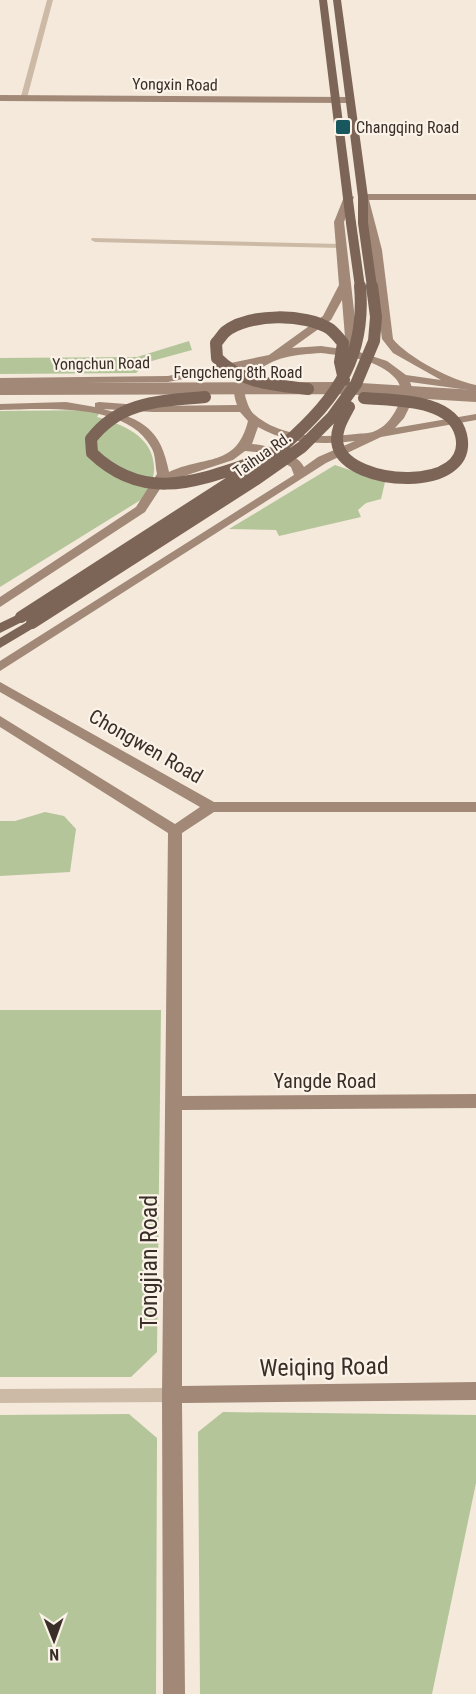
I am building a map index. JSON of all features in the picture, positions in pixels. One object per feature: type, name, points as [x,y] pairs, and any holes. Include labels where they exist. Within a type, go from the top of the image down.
[{"type":"main road","points":[[323,0],[349,197],[357,223]]},
{"type":"main road","points":[[337,0],[363,197],[357,223]]},
{"type":"main road","name":"Taihua Rd.","points":[[27,620],[302,447],[333,417],[363,370],[374,341],[376,317],[357,223]]},
{"type":"main road","name":"Taihua Rd.","points":[[27,620],[274,454],[330,401],[344,380],[356,352],[362,323],[357,223]]},
{"type":"main road","points":[[308,388],[271,385],[234,375],[217,358],[216,343],[225,332],[242,323],[266,318],[307,320],[331,329],[343,343],[340,362],[344,380]]},
{"type":"main road","points":[[363,370],[363,383],[336,431],[337,448],[350,462],[380,476],[421,478],[448,471],[471,455],[474,446],[471,434],[462,422],[445,412],[418,405],[364,398]]},
{"type":"main road","points":[[205,397],[128,409],[107,419],[91,439],[92,453],[109,471],[123,478],[142,483],[173,484],[218,474],[274,454]]},
{"type":"main road","points":[[0,628],[27,620]]},
{"type":"main road","points":[[0,644],[27,620]]},
{"type":"street","points":[[23,96],[50,0]]},
{"type":"street","name":"Yongxin Road","points":[[0,96],[349,98]]},
{"type":"street","points":[[347,351],[351,338],[339,222],[349,197]]},
{"type":"street","points":[[462,387],[397,351],[388,339],[375,240],[370,215],[363,197],[476,197]]},
{"type":"street","points":[[95,240],[341,246]]},
{"type":"street","points":[[345,273],[344,285],[327,318],[272,358],[254,367],[242,379],[238,392],[244,408],[254,420],[298,438],[326,440],[476,417]]},
{"type":"street","name":"Yongchun Road","points":[[3,384],[168,379],[272,358],[295,351],[321,349],[347,351],[380,362],[403,378]]},
{"type":"street","points":[[403,378],[476,387]]},
{"type":"street","points":[[0,667],[300,476],[321,460],[364,443],[396,420],[407,407],[410,393],[403,378]]},
{"type":"street","points":[[1,404],[15,402],[17,386],[3,384]]},
{"type":"street","name":"Fengcheng 8th Road","points":[[3,384],[382,389],[476,396]]},
{"type":"street","name":"Fengcheng 8th Road","points":[[1,404],[205,397],[364,398],[476,405]]},
{"type":"street","points":[[1,404],[110,405],[153,409],[244,408]]},
{"type":"street","points":[[0,603],[141,509],[163,474],[157,447],[135,423],[105,412],[58,405]]},
{"type":"street","points":[[151,493],[165,478],[184,468],[230,458],[248,442],[254,420]]},
{"type":"street","points":[[240,448],[256,446],[273,451],[297,465],[300,476]]},
{"type":"street","name":"Chongwen Road","points":[[0,686],[211,807],[176,831]]},
{"type":"street","points":[[0,721],[176,831]]},
{"type":"street","points":[[211,807],[476,807]]},
{"type":"street","name":"Tongjian Road","points":[[174,1694],[172,1395],[176,831]]},
{"type":"street","name":"Yangde Road","points":[[174,1103],[476,1101]]},
{"type":"street","name":"Weiqing Road","points":[[172,1395],[476,1391]]},
{"type":"street","points":[[0,1396],[172,1395]]},
{"type":"green space","points":[[189,341],[192,350],[148,362],[136,373],[0,374],[0,358],[137,357]]},
{"type":"green space","points":[[101,410],[97,417],[126,428],[142,439],[148,447],[154,470],[147,496],[0,587],[0,411]]},
{"type":"green space","points":[[335,465],[385,482],[381,499],[366,503],[358,510],[361,517],[279,536],[276,530],[229,529]]},
{"type":"green space","points":[[45,812],[64,816],[76,829],[70,872],[0,876],[0,821],[15,821]]},
{"type":"green space","points":[[0,1010],[161,1010],[157,1352],[131,1377],[0,1377]]},
{"type":"green space","points":[[223,1412],[476,1415],[476,1483],[432,1694],[200,1694],[198,1432]]},
{"type":"green space","points":[[129,1414],[157,1438],[156,1694],[0,1694],[0,1415]]},
{"type":"place","name":"Changqing Road","points":[[343,127]]}]
